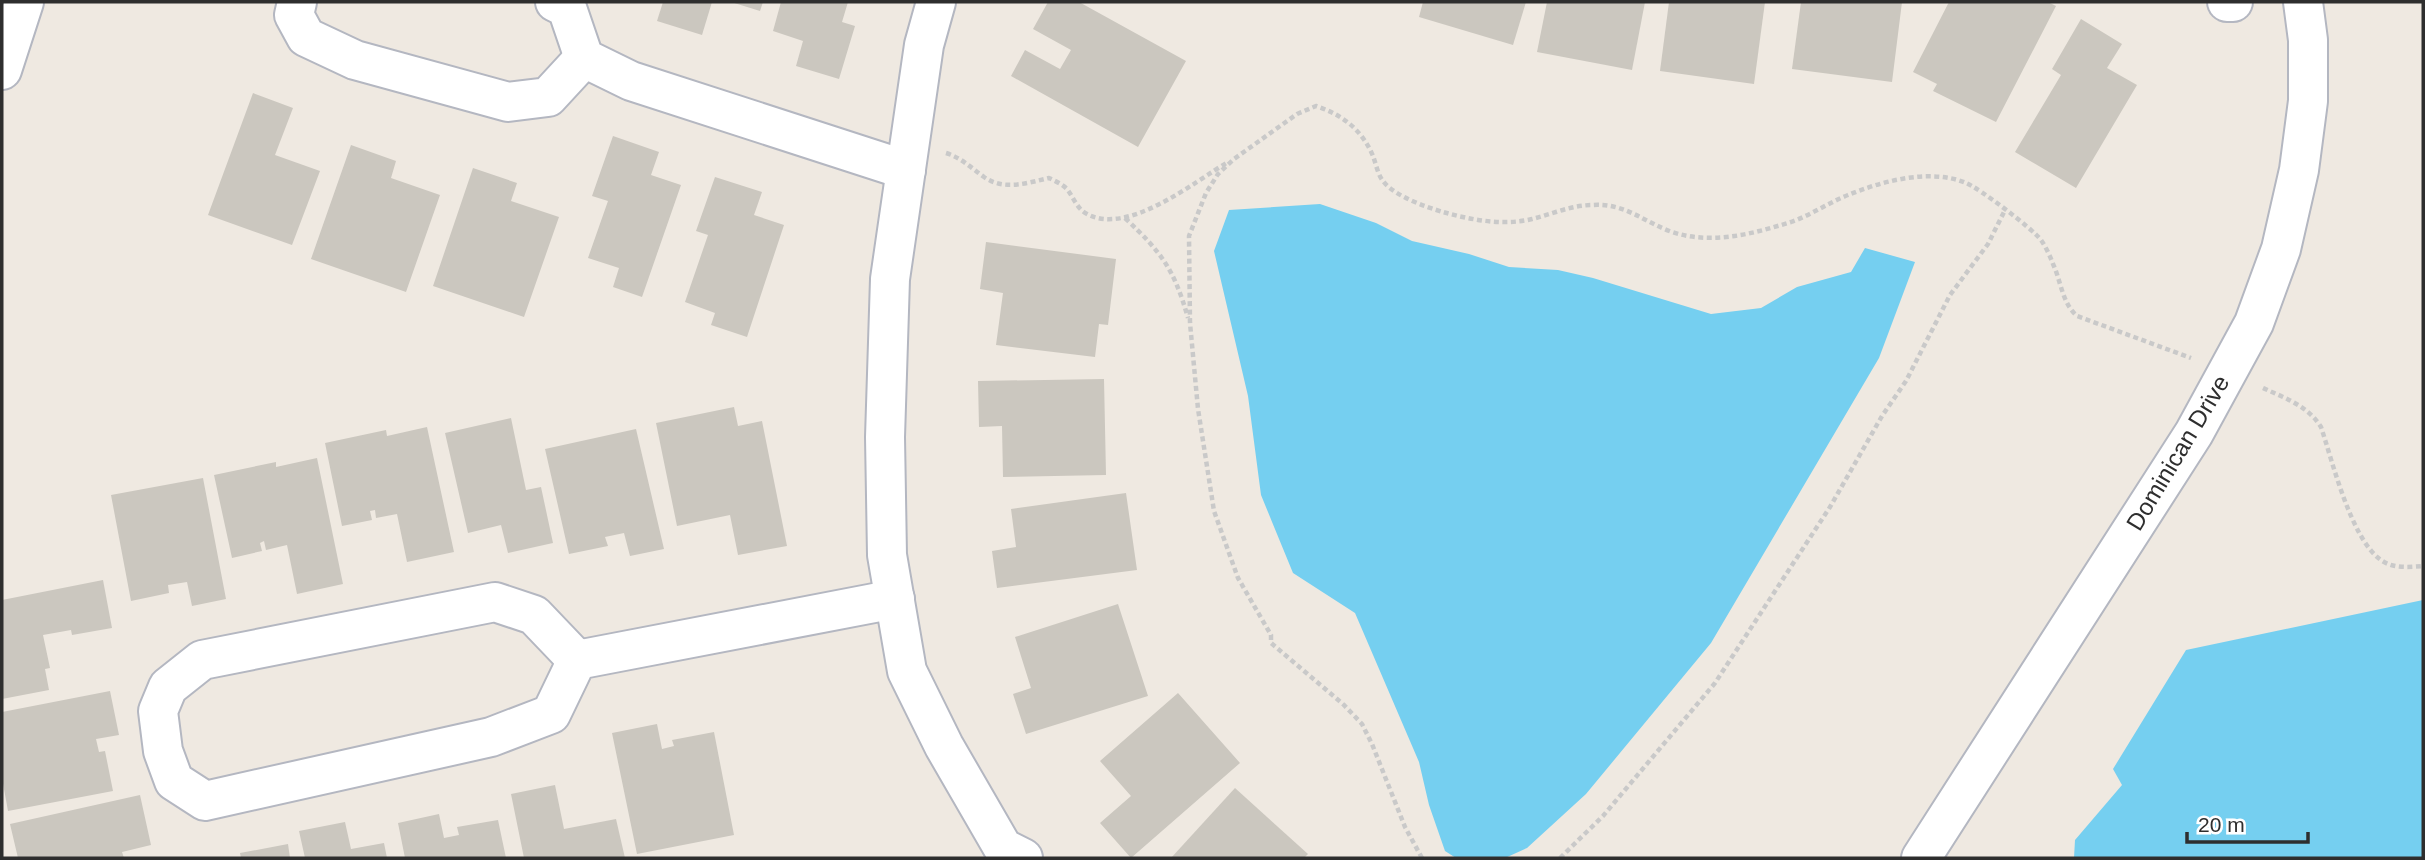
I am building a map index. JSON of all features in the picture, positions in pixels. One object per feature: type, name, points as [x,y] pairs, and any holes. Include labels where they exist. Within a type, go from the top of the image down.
[{"type":"street","points":[[2,70],[24,2]]},
{"type":"street","points":[[298,2],[294,15],[306,37],[355,60],[508,102],[548,97],[584,58]]},
{"type":"street","points":[[555,2],[566,8],[584,58],[631,81],[906,170]]},
{"type":"street","points":[[936,2],[924,45],[890,279],[884,437],[887,555],[907,670],[950,757],[1003,848],[1017,856]]},
{"type":"street","points":[[2227,2],[2233,2]]},
{"type":"street","name":"Dominican Drive","points":[[1921,858],[2194,433],[2254,323],[2281,250],[2300,170],[2308,101],[2308,40],[2303,2]]},
{"type":"street","points":[[576,660],[895,599]]},
{"type":"street","points":[[495,602],[534,614],[576,660],[551,714],[491,737],[255,792],[205,801],[174,781],[163,751],[158,711],[168,687],[202,660],[495,602]]},
{"type":"path","points":[[939,151],[961,158],[985,178],[997,184],[1026,184],[1049,178],[1067,190],[1083,211],[1091,216],[1125,218],[1160,206],[1234,159],[1297,114],[1317,106],[1334,112],[1360,132],[1373,155],[1382,181],[1407,199],[1443,212],[1507,223],[1593,205],[1616,206],[1671,231],[1705,240],[1773,227],[1810,215],[1847,195],[1888,183],[1942,176],[1966,183],[1989,197],[2041,239],[2070,309],[2077,316],[2196,360]]},
{"type":"path","points":[[1234,159],[1218,174],[1206,193],[1189,236],[1189,323],[1198,409],[1214,511],[1238,578],[1271,635],[1271,643],[1336,697],[1362,724],[1405,827],[1422,858]]},
{"type":"path","points":[[1559,858],[1602,816],[1715,683],[1830,507],[1882,416],[1906,381],[1950,295],[1988,244],[2005,210]]},
{"type":"path","points":[[1125,218],[1162,255],[1173,276],[1189,323]]},
{"type":"path","points":[[2259,387],[2300,406],[2314,416],[2321,427],[2356,529],[2366,547],[2383,562],[2404,568],[2423,566]]},
{"type":"water","points":[[1320,204],[1376,223],[1412,241],[1469,254],[1509,267],[1558,270],[1593,278],[1711,314],[1761,308],[1797,287],[1851,272],[1865,248],[1915,262],[1879,358],[1711,643],[1586,794],[1527,848],[1505,858],[1456,858],[1445,851],[1429,805],[1419,762],[1355,613],[1293,573],[1261,495],[1248,396],[1214,251],[1229,210]]},
{"type":"water","points":[[2423,600],[2423,858],[2074,858],[2075,840],[2122,785],[2113,769],[2186,650]]},
{"type":"building","points":[[663,2],[712,2],[702,35],[657,21]]},
{"type":"building","points":[[731,2],[763,2],[760,11]]},
{"type":"building","points":[[781,2],[848,2],[842,22],[855,26],[839,79],[796,66],[803,41],[773,31]]},
{"type":"building","points":[[1048,2],[1079,2],[1186,61],[1138,147],[1011,76],[1025,50],[1060,69],[1071,50],[1033,29]]},
{"type":"building","points":[[1423,2],[1526,2],[1513,45],[1419,17]]},
{"type":"building","points":[[1547,2],[1645,2],[1632,70],[1537,52]]},
{"type":"building","points":[[1669,2],[1765,2],[1754,84],[1660,71]]},
{"type":"building","points":[[1801,2],[1902,2],[1892,82],[1792,69]]},
{"type":"building","points":[[1949,2],[2048,2],[2056,6],[1996,122],[1933,91],[1937,84],[1913,72]]},
{"type":"building","points":[[2081,19],[2122,44],[2107,68],[2137,85],[2076,188],[2015,152],[2061,75],[2052,69]]},
{"type":"building","points":[[253,93],[293,108],[275,155],[320,171],[292,245],[208,215]]},
{"type":"building","points":[[613,136],[659,152],[651,175],[681,185],[642,297],[613,287],[619,268],[588,258],[608,201],[592,196]]},
{"type":"building","points":[[351,145],[396,161],[391,178],[440,195],[406,292],[311,259]]},
{"type":"building","points":[[473,168],[517,183],[511,201],[559,217],[524,317],[433,286]]},
{"type":"building","points":[[715,177],[762,192],[754,215],[784,225],[747,337],[711,325],[715,313],[685,302],[708,235],[696,231]]},
{"type":"building","points":[[986,242],[1116,259],[1108,325],[1099,324],[1095,357],[996,345],[1003,293],[980,289]]},
{"type":"building","points":[[1104,379],[1106,475],[1003,477],[1002,426],[979,427],[978,381]]},
{"type":"building","points":[[734,407],[738,426],[762,421],[787,546],[738,555],[730,515],[677,526],[656,423]]},
{"type":"building","points":[[511,418],[526,490],[541,487],[553,543],[508,553],[501,525],[468,533],[445,433]]},
{"type":"building","points":[[427,427],[454,552],[407,562],[397,514],[376,518],[375,510],[370,511],[372,520],[342,526],[325,443],[386,430],[387,436]]},
{"type":"building","points":[[636,429],[664,549],[630,556],[624,533],[605,537],[608,546],[569,554],[545,449]]},
{"type":"building","points":[[317,458],[343,584],[297,594],[287,545],[266,550],[264,541],[260,543],[262,551],[232,558],[214,475],[276,462],[276,467]]},
{"type":"building","points":[[203,478],[226,599],[192,606],[187,582],[168,585],[169,593],[131,601],[111,495]]},
{"type":"building","points":[[1126,493],[1137,570],[997,588],[992,551],[1016,547],[1011,509]]},
{"type":"building","points":[[103,580],[112,628],[72,635],[71,630],[43,635],[50,668],[45,669],[49,690],[2,699],[2,600]]},
{"type":"building","points":[[1118,604],[1148,696],[1026,734],[1013,694],[1031,688],[1015,637]]},
{"type":"building","points":[[110,691],[119,735],[96,739],[99,752],[105,751],[113,791],[8,811],[2,778],[2,712]]},
{"type":"building","points":[[1178,693],[1240,763],[1131,858],[1100,823],[1131,796],[1100,761]]},
{"type":"building","points":[[657,724],[662,749],[674,746],[672,740],[714,732],[734,835],[637,854],[612,733]]},
{"type":"building","points":[[555,785],[564,829],[616,819],[625,858],[524,858],[511,794]]},
{"type":"building","points":[[1235,788],[1308,854],[1304,858],[1171,858]]},
{"type":"building","points":[[140,795],[151,845],[122,852],[124,858],[18,858],[10,824]]},
{"type":"building","points":[[439,814],[444,838],[459,835],[457,827],[498,820],[506,858],[405,858],[398,823]]},
{"type":"building","points":[[345,822],[351,849],[384,843],[387,858],[305,858],[299,831]]},
{"type":"building","points":[[288,844],[290,858],[241,858],[240,853]]}]
